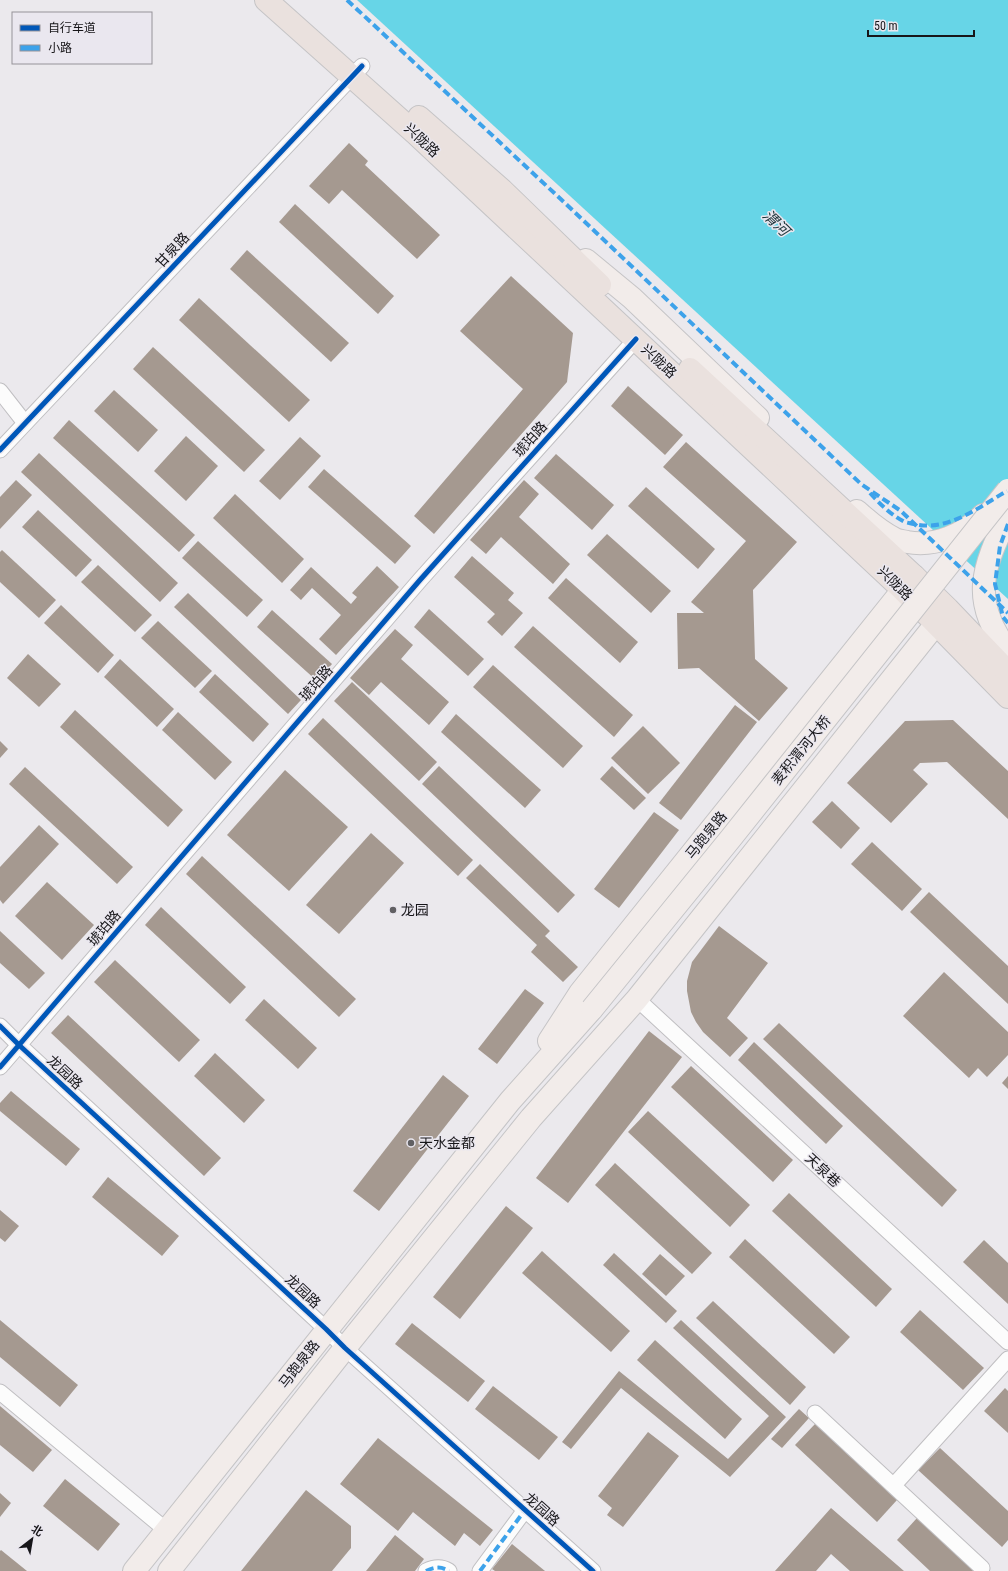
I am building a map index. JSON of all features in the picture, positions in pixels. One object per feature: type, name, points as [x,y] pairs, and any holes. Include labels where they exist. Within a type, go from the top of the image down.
[{"type":"highway","name":"兴陇路","points":[[266,0],[357,71],[502,190],[942,616],[1008,672]]},
{"type":"highway","name":"兴陇路","points":[[288,0],[415,132],[636,340],[908,583]]},
{"type":"highway","name":"兴陇路","points":[[942,616],[1008,697]]},
{"type":"main road","points":[[502,190],[632,298],[845,501],[876,528],[896,540],[918,543],[936,542],[955,536],[974,524],[1008,496]]},
{"type":"main road","name":"麦积渭河大桥","points":[[596,1013],[1008,496]]},
{"type":"main road","points":[[1008,516],[994,544],[985,571],[983,596],[988,618],[998,638],[1008,651]]},
{"type":"main road","name":"马跑泉路","points":[[510,1101],[580,993],[908,583]]},
{"type":"main road","name":"马跑泉路","points":[[169,1571],[344,1348],[531,1118],[637,999],[942,616]]},
{"type":"main road","name":"马跑泉路","points":[[134,1571],[326,1329],[510,1101],[596,1013]]},
{"type":"main road","name":"马跑泉路","points":[[531,1118],[596,1013]]},
{"type":"street","name":"甘泉路","points":[[0,450],[357,71]]},
{"type":"street","name":"琥珀路","points":[[0,1067],[420,580],[636,340]]},
{"type":"street","points":[[0,391],[25,423]]},
{"type":"street","name":"天泉巷","points":[[637,999],[1008,1342]]},
{"type":"street","name":"龙园路","points":[[0,1026],[326,1329],[344,1348],[593,1571]]},
{"type":"street","points":[[894,1485],[1008,1359]]},
{"type":"street","points":[[0,1392],[166,1530]]},
{"type":"street","points":[[815,1413],[982,1568]]},
{"type":"street","points":[[480,1571],[524,1510]]},
{"type":"street","points":[[426,1571],[437,1567],[449,1571]]},
{"type":"water","name":"渭河","points":[[357,0],[1008,0],[1008,599]]},
{"type":"building","points":[[349,143],[368,161],[365,165],[440,235],[417,259],[342,190],[329,204],[309,186]]},
{"type":"building","points":[[295,204],[394,296],[378,314],[279,222]]},
{"type":"building","points":[[247,250],[349,343],[331,362],[230,269]]},
{"type":"building","points":[[511,276],[573,333],[567,382],[434,534],[414,516],[523,389],[460,331]]},
{"type":"building","points":[[199,298],[310,400],[289,422],[179,320]]},
{"type":"building","points":[[153,347],[265,450],[244,472],[133,369]]},
{"type":"building","points":[[628,386],[683,435],[665,455],[611,406]]},
{"type":"building","points":[[114,390],[158,430],[138,452],[94,411]]},
{"type":"building","points":[[69,420],[195,535],[179,552],[53,438]]},
{"type":"building","points":[[186,436],[218,466],[186,501],[154,471]]},
{"type":"building","points":[[300,437],[321,456],[280,500],[259,481]]},
{"type":"building","points":[[686,442],[797,542],[753,590],[755,659],[788,688],[759,721],[699,668],[678,669],[677,613],[704,613],[691,602],[746,541],[663,467]]},
{"type":"building","points":[[39,453],[178,583],[160,602],[21,472]]},
{"type":"building","points":[[556,454],[614,505],[592,530],[534,478]]},
{"type":"building","points":[[324,469],[411,546],[395,564],[308,487]]},
{"type":"building","points":[[16,480],[32,495],[0,529],[0,497]]},
{"type":"building","points":[[524,480],[539,494],[519,517],[570,564],[553,584],[501,537],[486,554],[470,540]]},
{"type":"building","points":[[646,487],[715,549],[698,569],[628,506]]},
{"type":"building","points":[[235,494],[304,559],[282,583],[213,518]]},
{"type":"building","points":[[38,510],[92,560],[76,577],[22,527]]},
{"type":"building","points":[[607,534],[671,591],[651,613],[587,555]]},
{"type":"building","points":[[198,541],[263,600],[247,617],[182,558]]},
{"type":"building","points":[[2,550],[56,600],[39,618],[0,582],[0,552]]},
{"type":"building","points":[[472,556],[514,593],[508,600],[523,613],[502,636],[487,622],[495,614],[454,577]]},
{"type":"building","points":[[98,565],[152,615],[135,632],[81,582]]},
{"type":"building","points":[[377,566],[399,587],[336,655],[319,639],[341,615],[312,588],[301,600],[290,590],[311,567],[351,604],[357,597],[352,593]]},
{"type":"building","points":[[566,578],[638,642],[620,663],[548,598]]},
{"type":"building","points":[[188,593],[301,700],[288,714],[174,607]]},
{"type":"building","points":[[61,605],[114,655],[98,673],[44,623]]},
{"type":"building","points":[[429,609],[484,659],[468,676],[414,627]]},
{"type":"building","points":[[272,610],[332,664],[317,681],[257,627]]},
{"type":"building","points":[[158,621],[212,671],[195,688],[141,638]]},
{"type":"building","points":[[533,626],[633,715],[614,737],[514,647]]},
{"type":"building","points":[[395,629],[413,645],[401,659],[449,702],[429,725],[381,682],[369,695],[350,678]]},
{"type":"building","points":[[28,654],[61,684],[39,707],[7,678]]},
{"type":"building","points":[[120,659],[174,709],[157,727],[104,677]]},
{"type":"building","points":[[493,665],[583,746],[563,768],[473,687]]},
{"type":"building","points":[[215,674],[269,724],[253,742],[199,692]]},
{"type":"building","points":[[352,682],[437,762],[419,781],[334,701]]},
{"type":"building","points":[[735,705],[757,722],[681,820],[659,803]]},
{"type":"building","points":[[75,710],[183,810],[168,827],[60,727]]},
{"type":"building","points":[[178,712],[232,762],[215,780],[162,730]]},
{"type":"building","points":[[456,714],[541,790],[525,808],[441,732]]},
{"type":"building","points":[[323,718],[473,860],[458,876],[308,734]]},
{"type":"building","points":[[953,720],[1008,771],[1008,819],[947,762],[920,763],[913,770],[928,784],[891,823],[847,783],[905,721]]},
{"type":"building","points":[[643,726],[680,763],[648,794],[611,758]]},
{"type":"building","points":[[0,741],[8,749],[0,758]]},
{"type":"building","points":[[439,766],[575,895],[558,913],[422,784]]},
{"type":"building","points":[[612,766],[646,798],[634,810],[600,779]]},
{"type":"building","points":[[25,767],[133,867],[117,884],[9,784]]},
{"type":"building","points":[[285,770],[348,827],[289,891],[227,835]]},
{"type":"building","points":[[832,801],[860,828],[841,849],[812,822]]},
{"type":"building","points":[[654,812],[679,830],[619,908],[594,889]]},
{"type":"building","points":[[39,825],[59,844],[3,904],[0,900],[0,867]]},
{"type":"building","points":[[371,833],[404,863],[339,934],[306,905]]},
{"type":"building","points":[[872,842],[922,889],[902,911],[851,864]]},
{"type":"building","points":[[202,856],[356,999],[339,1017],[186,874]]},
{"type":"building","points":[[480,864],[550,931],[545,936],[578,967],[563,982],[531,952],[537,945],[466,878]]},
{"type":"building","points":[[47,882],[94,925],[62,960],[15,916]]},
{"type":"building","points":[[929,892],[1008,966],[1008,1004],[910,912]]},
{"type":"building","points":[[161,907],[246,987],[230,1004],[145,925]]},
{"type":"building","points":[[719,926],[768,963],[727,1018],[748,1038],[730,1057],[703,1032],[696,1022],[691,1012],[687,991],[687,981],[692,962]]},
{"type":"building","points":[[0,931],[45,973],[29,989],[0,963]]},
{"type":"building","points":[[115,960],[200,1040],[179,1062],[94,982]]},
{"type":"building","points":[[944,972],[1008,1032],[1008,1055],[987,1077],[978,1068],[969,1078],[903,1016]]},
{"type":"building","points":[[525,989],[544,1003],[497,1064],[478,1049]]},
{"type":"building","points":[[264,999],[317,1048],[298,1069],[245,1020]]},
{"type":"building","points":[[68,1015],[221,1158],[204,1176],[51,1033]]},
{"type":"building","points":[[779,1023],[957,1190],[942,1207],[763,1039]]},
{"type":"building","points":[[649,1031],[682,1057],[568,1203],[536,1178]]},
{"type":"building","points":[[754,1042],[843,1126],[826,1144],[738,1060]]},
{"type":"building","points":[[215,1053],[265,1100],[244,1123],[194,1076]]},
{"type":"building","points":[[691,1066],[793,1160],[773,1182],[671,1087]]},
{"type":"building","name":"天水金都","points":[[443,1075],[469,1096],[379,1211],[353,1191]]},
{"type":"building","points":[[1008,1076],[1008,1089],[1002,1083]]},
{"type":"building","points":[[11,1091],[80,1149],[66,1166],[0,1111],[0,1103]]},
{"type":"building","points":[[648,1111],[750,1205],[730,1227],[628,1132]]},
{"type":"building","points":[[615,1163],[712,1253],[692,1274],[595,1185]]},
{"type":"building","points":[[108,1177],[179,1236],[162,1256],[92,1197]]},
{"type":"building","points":[[789,1193],[892,1289],[876,1307],[772,1211]]},
{"type":"building","points":[[506,1206],[533,1228],[460,1319],[433,1297]]},
{"type":"building","points":[[0,1210],[19,1226],[5,1242],[0,1238]]},
{"type":"building","points":[[745,1239],[850,1337],[834,1354],[729,1257]]},
{"type":"building","points":[[984,1240],[1008,1263],[1008,1304],[963,1262]]},
{"type":"building","points":[[542,1251],[630,1331],[611,1352],[522,1273]]},
{"type":"building","points":[[614,1253],[677,1311],[666,1323],[603,1265]]},
{"type":"building","points":[[660,1254],[685,1276],[666,1296],[642,1274]]},
{"type":"building","points":[[713,1301],[806,1387],[790,1405],[696,1318]]},
{"type":"building","points":[[920,1310],[984,1368],[963,1390],[900,1332]]},
{"type":"building","points":[[0,1320],[78,1385],[60,1407],[0,1357]]},
{"type":"building","points":[[681,1320],[786,1417],[730,1477],[621,1388],[571,1449],[562,1442],[619,1371],[728,1459],[769,1416],[673,1328]]},
{"type":"building","points":[[412,1323],[485,1381],[468,1402],[395,1344]]},
{"type":"building","points":[[655,1340],[742,1419],[725,1439],[637,1360]]},
{"type":"building","points":[[493,1386],[558,1437],[539,1460],[475,1409]]},
{"type":"building","points":[[1005,1388],[1008,1391],[1008,1433],[984,1411]]},
{"type":"building","points":[[0,1406],[52,1450],[33,1472],[0,1445]]},
{"type":"building","points":[[799,1409],[809,1418],[782,1448],[771,1439]]},
{"type":"building","points":[[815,1424],[897,1500],[877,1522],[795,1445]]},
{"type":"building","points":[[648,1432],[679,1456],[623,1527],[607,1515],[612,1508],[598,1496]]},
{"type":"building","points":[[378,1438],[493,1530],[480,1546],[464,1533],[455,1546],[413,1512],[398,1531],[340,1484]]},
{"type":"building","points":[[940,1448],[1008,1511],[1008,1540],[1002,1547],[918,1470]]},
{"type":"building","points":[[65,1479],[120,1524],[98,1551],[43,1506]]},
{"type":"building","points":[[306,1490],[351,1526],[351,1548],[332,1571],[241,1571]]},
{"type":"building","points":[[0,1493],[11,1503],[0,1517]]},
{"type":"building","points":[[831,1508],[904,1571],[850,1571],[831,1554],[816,1571],[775,1571]]},
{"type":"building","points":[[917,1518],[975,1571],[930,1571],[897,1540]]},
{"type":"building","points":[[395,1535],[424,1559],[415,1571],[366,1571]]},
{"type":"building","points":[[512,1544],[545,1571],[495,1571],[492,1569]]},
{"type":"building","points":[[1,1550],[27,1571],[0,1571]]},
{"type":"marked path","points":[[347,0],[566,204],[861,484],[901,511],[1008,613]]},
{"type":"marked path","points":[[870,493],[885,508],[903,521],[927,526],[951,521],[963,516],[1007,491]]},
{"type":"marked path","points":[[1008,524],[1000,546],[995,584],[1003,617],[1008,623]]},
{"type":"marked path","points":[[480,1571],[525,1510]]},
{"type":"marked path","points":[[426,1571],[438,1568],[443,1568],[449,1571]]},
{"type":"cycle path","points":[[0,450],[362,66]]},
{"type":"cycle path","points":[[0,1067],[420,580],[636,339]]},
{"type":"cycle path","points":[[0,1026],[345,1348],[593,1571]]},
{"type":"place","name":"龙园","points":[[393,910]]},
{"type":"place","name":"天水金都","points":[[411,1143]]}]
